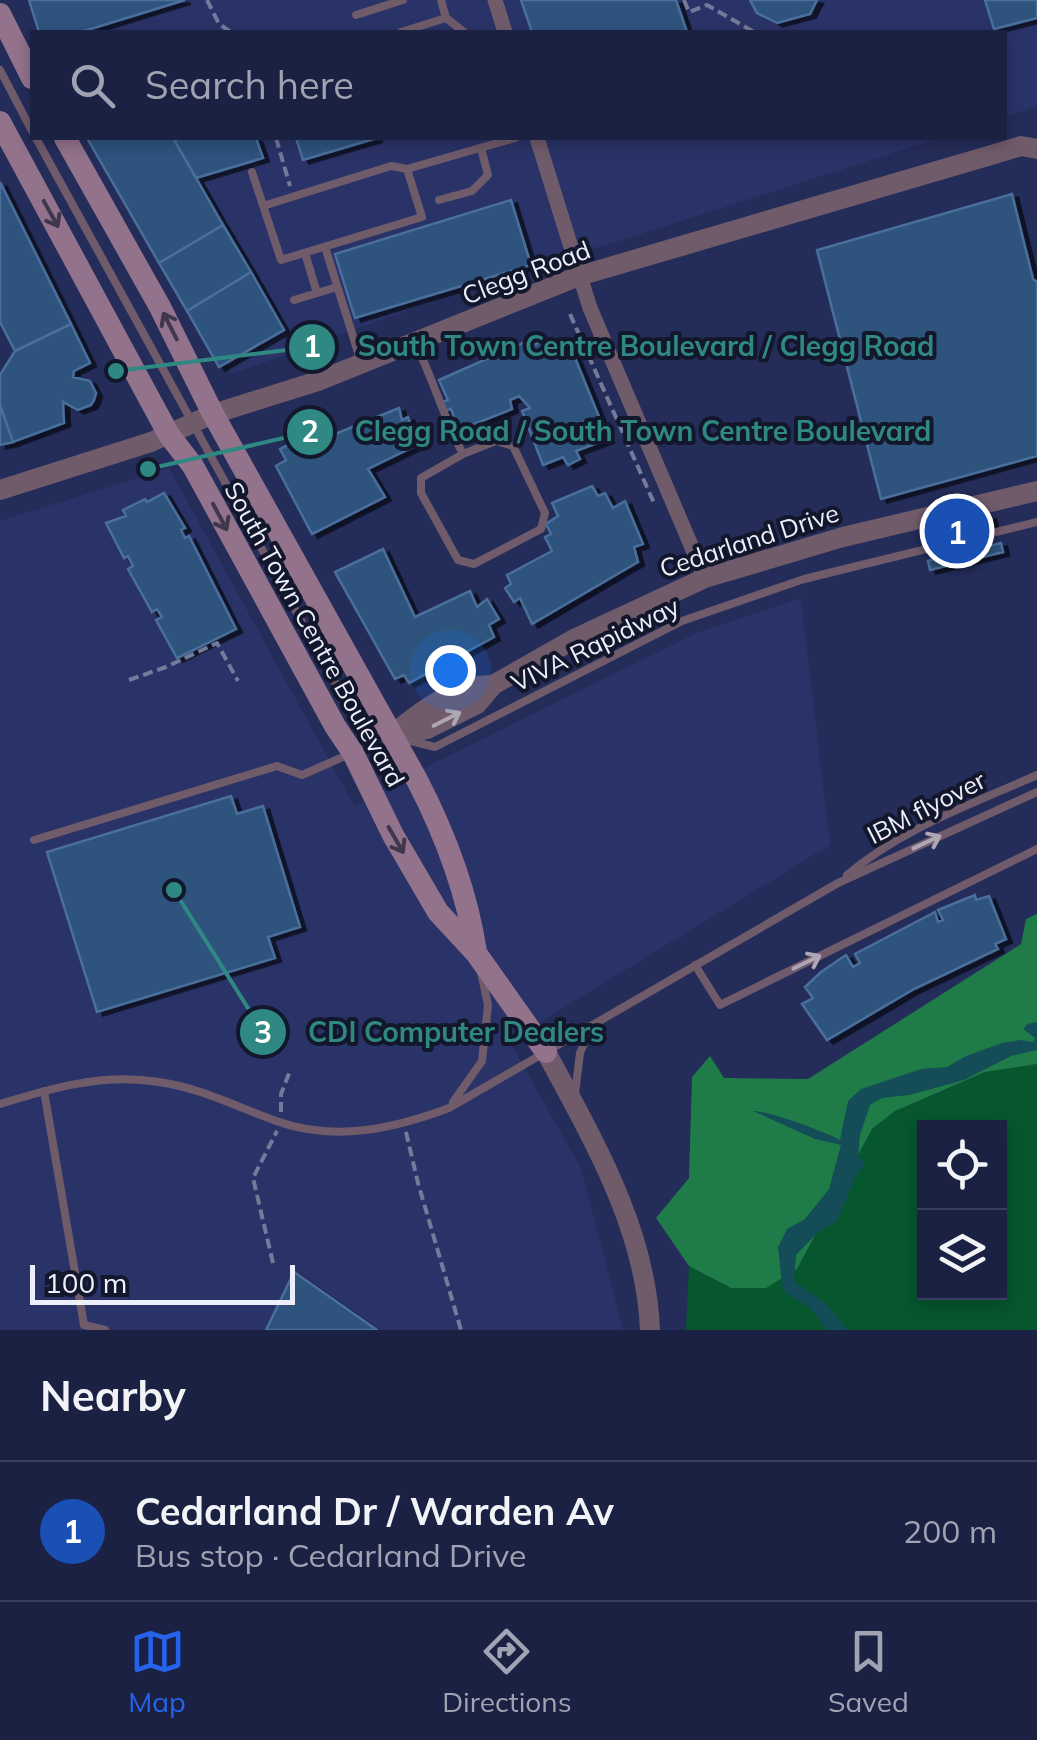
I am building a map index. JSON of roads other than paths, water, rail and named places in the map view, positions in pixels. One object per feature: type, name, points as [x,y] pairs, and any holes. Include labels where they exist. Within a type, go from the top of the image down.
[{"type":"main road","points":[[0,14],[30,74]]},
{"type":"main road","name":"South Town Centre Boulevard","points":[[1,127],[136,368],[169,435],[193,466],[334,726],[354,753],[393,836],[438,912],[476,953],[546,1052]]},
{"type":"main road","name":"South Town Centre Boulevard","points":[[66,140],[160,307],[202,419],[376,702],[391,737],[426,797],[443,831],[472,921],[476,953]]},
{"type":"main road","name":"Cedarland Drive","points":[[354,753],[391,737]]},
{"type":"main road","points":[[418,878],[436,872],[451,858]]},
{"type":"street","points":[[496,0],[504,30]]},
{"type":"street","name":"Clegg Road","points":[[0,490],[318,382],[579,276],[1029,148],[1037,130]]},
{"type":"street","points":[[538,140],[579,276],[705,578]]},
{"type":"street","name":"Cedarland Drive","points":[[391,737],[427,729],[477,704],[494,685],[576,638],[705,578],[843,537],[1037,491]]},
{"type":"street","points":[[546,1052],[600,1154],[642,1258],[650,1330]]},
{"type":"lane","points":[[356,15],[403,0]]},
{"type":"lane","points":[[441,0],[446,18],[461,30]]},
{"type":"lane","points":[[407,30],[446,18]]},
{"type":"lane","points":[[0,70],[30,127]]},
{"type":"lane","points":[[37,140],[202,419]]},
{"type":"lane","points":[[263,206],[391,166],[406,169],[508,140]]},
{"type":"lane","points":[[440,200],[472,191],[488,174],[481,148]]},
{"type":"lane","points":[[252,172],[281,260],[422,217],[406,169]]},
{"type":"lane","points":[[325,247],[362,364]]},
{"type":"lane","points":[[304,253],[316,293]]},
{"type":"lane","points":[[294,300],[337,286]]},
{"type":"lane","points":[[415,342],[443,416],[463,454]]},
{"type":"lane","points":[[496,441],[514,446],[544,513],[540,529],[474,564],[458,560],[421,494],[421,478],[463,454],[496,441]]},
{"type":"lane","name":"VIVA Rapidway","points":[[391,737],[435,746],[682,621],[804,579],[1037,522]]},
{"type":"lane","points":[[34,840],[277,766],[302,775],[354,753]]},
{"type":"lane","name":"IBM flyover","points":[[838,882],[871,855],[950,814],[1037,776]]},
{"type":"lane","points":[[0,1104],[86,1081],[159,1082],[216,1096],[280,1123],[330,1132],[404,1125],[449,1108],[838,882],[1037,792]]},
{"type":"lane","points":[[695,965],[720,1005],[1037,849]]},
{"type":"lane","points":[[449,1108],[482,1062],[488,1004],[476,953]]},
{"type":"lane","points":[[574,1103],[580,1053],[592,1025]]},
{"type":"lane","points":[[44,1091],[81,1327],[105,1330]]},
{"type":"place","name":"South Town Centre Boulevard / Clegg Road","points":[[116,371]]},
{"type":"place","name":"Clegg Road / South Town Centre Boulevard","points":[[148,469]]},
{"type":"place","name":"Cedarland Dr / Warden Av","points":[[957,531]]},
{"type":"place","name":"CDI Computer Dealers","points":[[174,890]]}]
